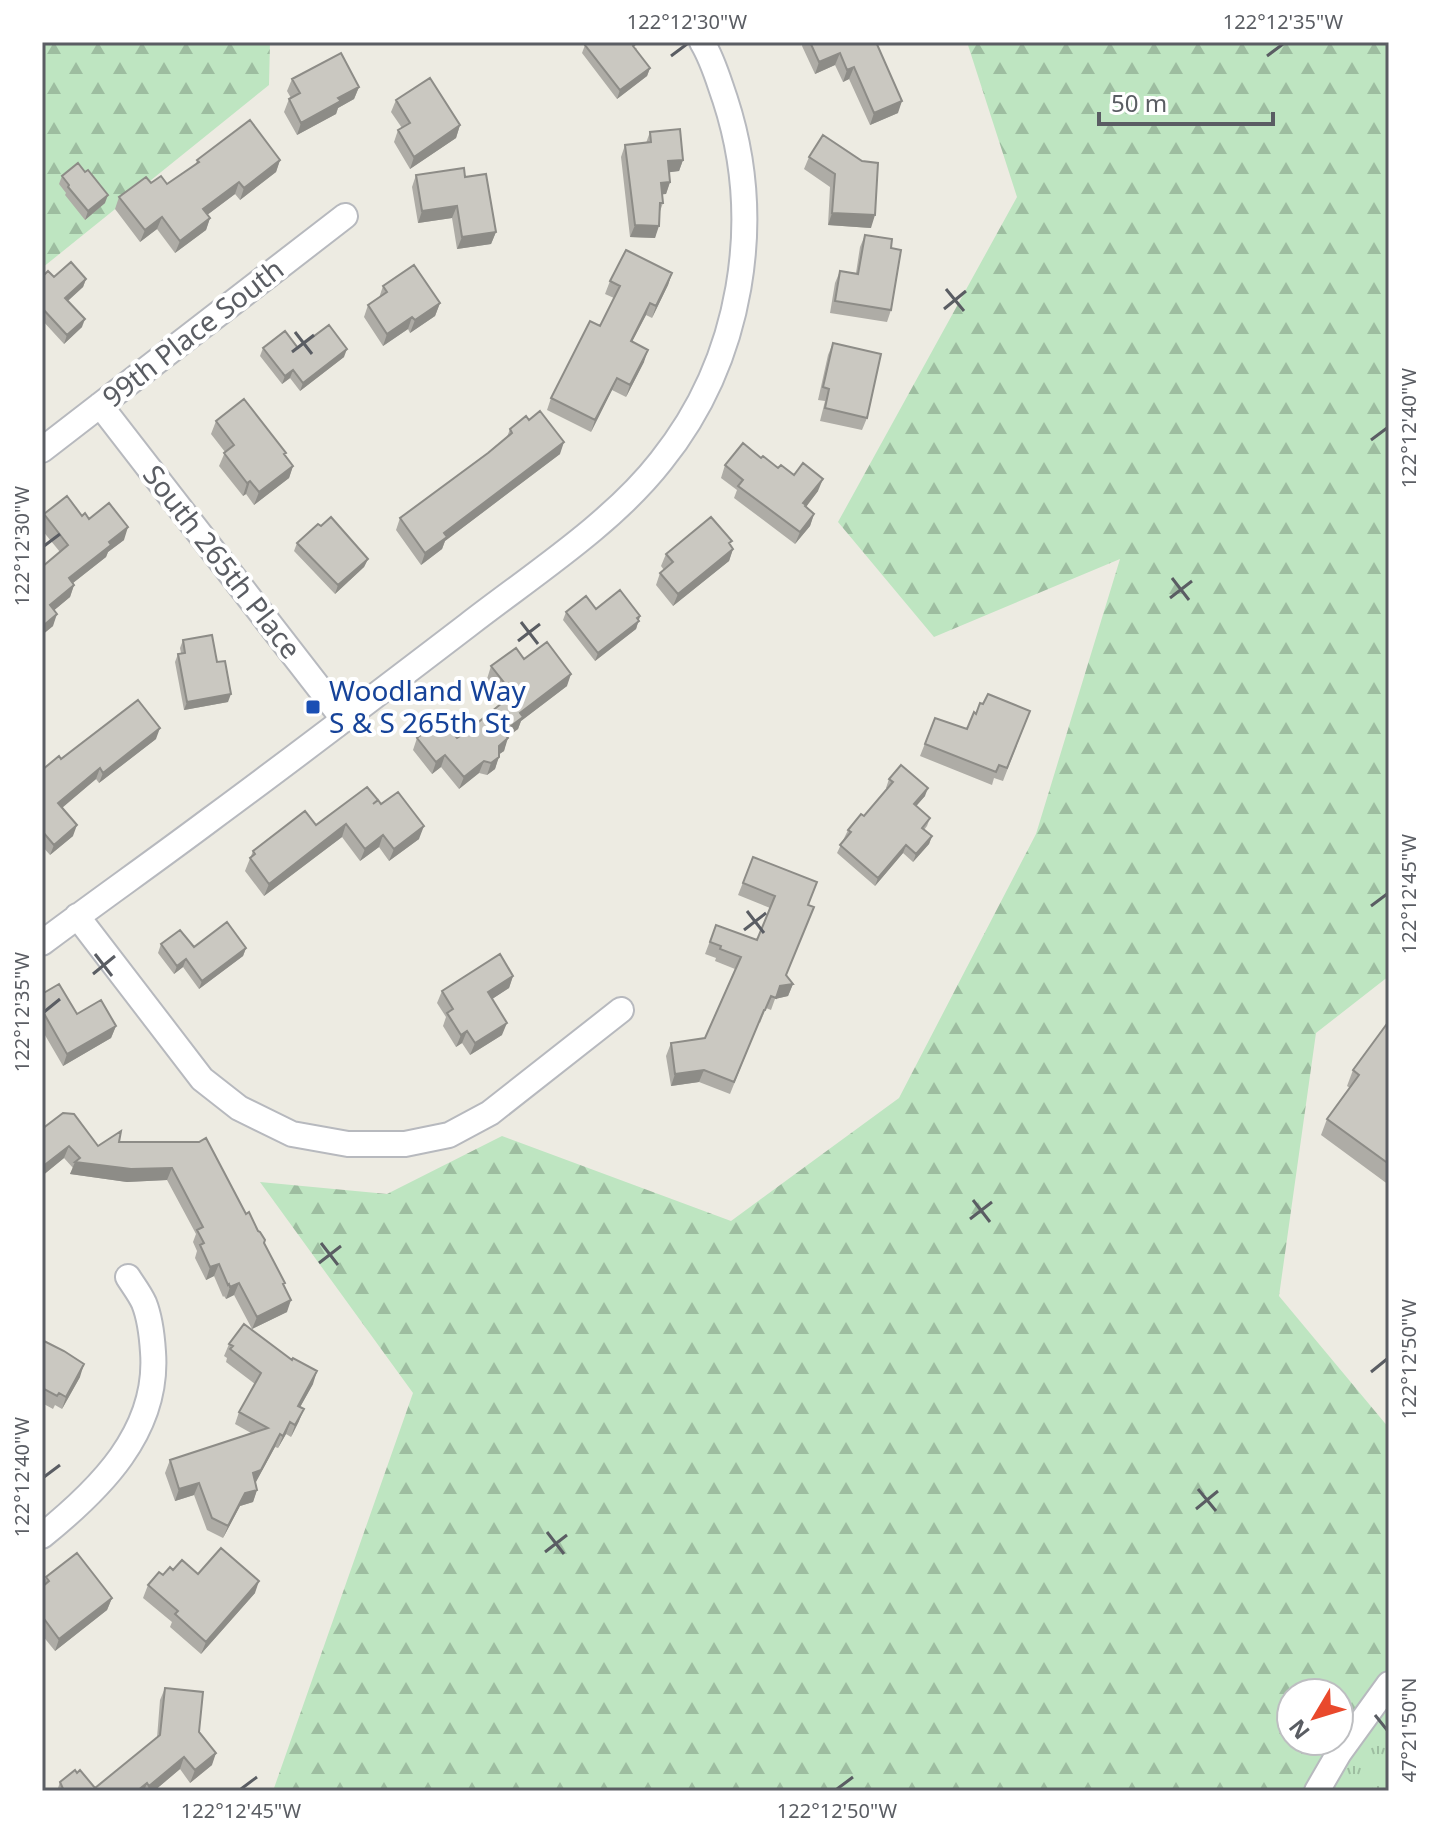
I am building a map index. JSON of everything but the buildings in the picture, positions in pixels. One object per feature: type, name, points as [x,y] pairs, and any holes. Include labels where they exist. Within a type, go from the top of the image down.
[{"type":"street","points":[[42,943],[344,720],[597,525],[624,502],[661,462],[708,385],[724,347],[744,253],[744,194],[735,131],[711,58],[702,42]]},
{"type":"street","name":"99th Place South","points":[[42,450],[345,216]]},
{"type":"street","name":"South 265th Place","points":[[100,405],[344,720]]},
{"type":"street","points":[[77,916],[202,1079],[239,1108],[292,1134],[348,1144],[405,1144],[449,1135],[490,1113],[621,1010]]},
{"type":"street","points":[[42,1536],[65,1518],[112,1471],[128,1449],[142,1421],[151,1391],[154,1363],[152,1334],[144,1303],[128,1277]]},
{"type":"street","points":[[1317,1791],[1339,1753],[1389,1684]]},
{"type":"green space","points":[[42,42],[270,42],[269,85],[42,268]]},
{"type":"green space","points":[[967,42],[1389,42],[1389,976],[1316,1033],[1279,1296],[1389,1428],[1389,1684],[1355,1735],[1355,1677],[1275,1677],[1275,1757],[1340,1757],[1317,1791],[273,1791],[413,1393],[260,1182],[387,1194],[502,1136],[731,1221],[899,1098],[1036,834],[1120,559],[934,637],[838,522],[1017,197]]},
{"type":"green space","points":[[1389,1684],[1389,1791],[1317,1791],[1340,1757],[1355,1757],[1355,1735]]},
{"type":"place","name":"Woodland Way S & S 265th St","points":[[313,707]]}]
